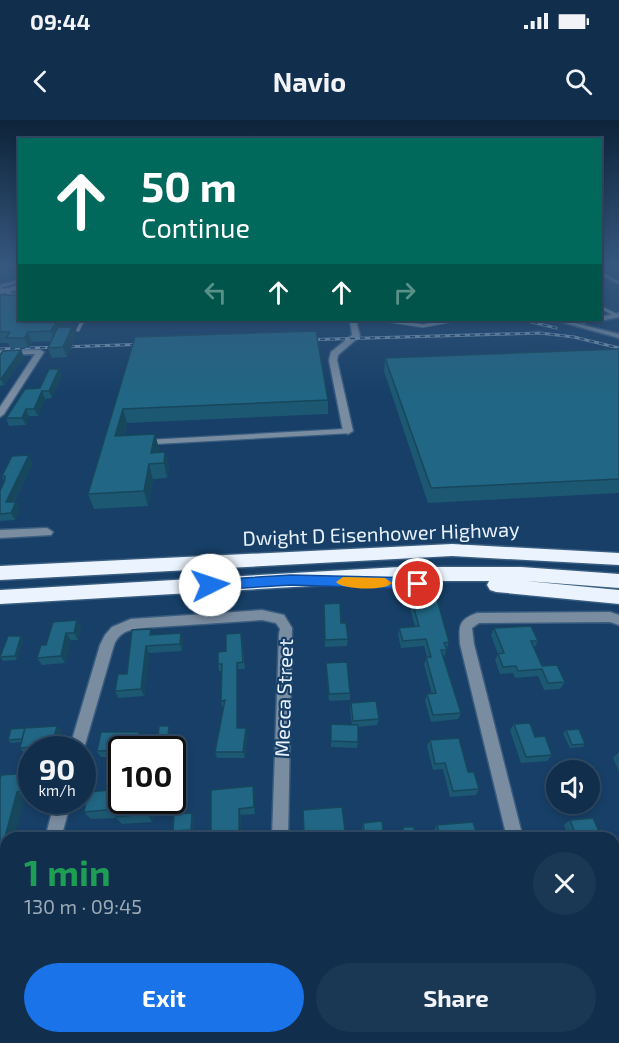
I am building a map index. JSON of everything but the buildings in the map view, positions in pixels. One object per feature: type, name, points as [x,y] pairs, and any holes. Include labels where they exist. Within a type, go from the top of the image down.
[{"type":"highway","name":"Dwight D Eisenhower Highway","points":[[0,573],[452,550],[526,552],[619,559]]},
{"type":"highway","name":"Dwight D Eisenhower Highway","points":[[0,597],[291,580],[463,573],[619,581]]},
{"type":"highway","points":[[291,580],[517,586],[619,597]]},
{"type":"street","points":[[602,319],[618,316]]},
{"type":"street","points":[[348,431],[333,360],[334,354],[356,336],[353,321]]},
{"type":"street","points":[[574,322],[590,321]]},
{"type":"street","points":[[574,322],[619,336]]},
{"type":"street","points":[[0,353],[40,352],[0,414]]},
{"type":"street","points":[[0,534],[47,532]]},
{"type":"street","name":"Mecca Street","points":[[81,736],[106,645],[116,631],[133,624],[252,615],[274,617],[284,623],[286,634],[279,832]]},
{"type":"street","points":[[513,832],[465,629],[471,620],[477,618],[610,617],[619,620]]},
{"type":"street","points":[[55,832],[59,814]]},
{"type":"lane","points":[[604,309],[618,316]]},
{"type":"lane","points":[[78,330],[85,321]]},
{"type":"lane","points":[[389,321],[423,326],[450,321]]},
{"type":"lane","points":[[143,442],[348,431]]},
{"type":"railway","points":[[527,321],[556,328]]},
{"type":"railway","points":[[300,340],[540,333],[574,337],[619,348]]},
{"type":"railway","points":[[0,349],[150,344]]},
{"type":"slow traffic","points":[[343,582],[385,583]]},
{"type":"route","points":[[210,585],[291,580],[418,584]]}]
